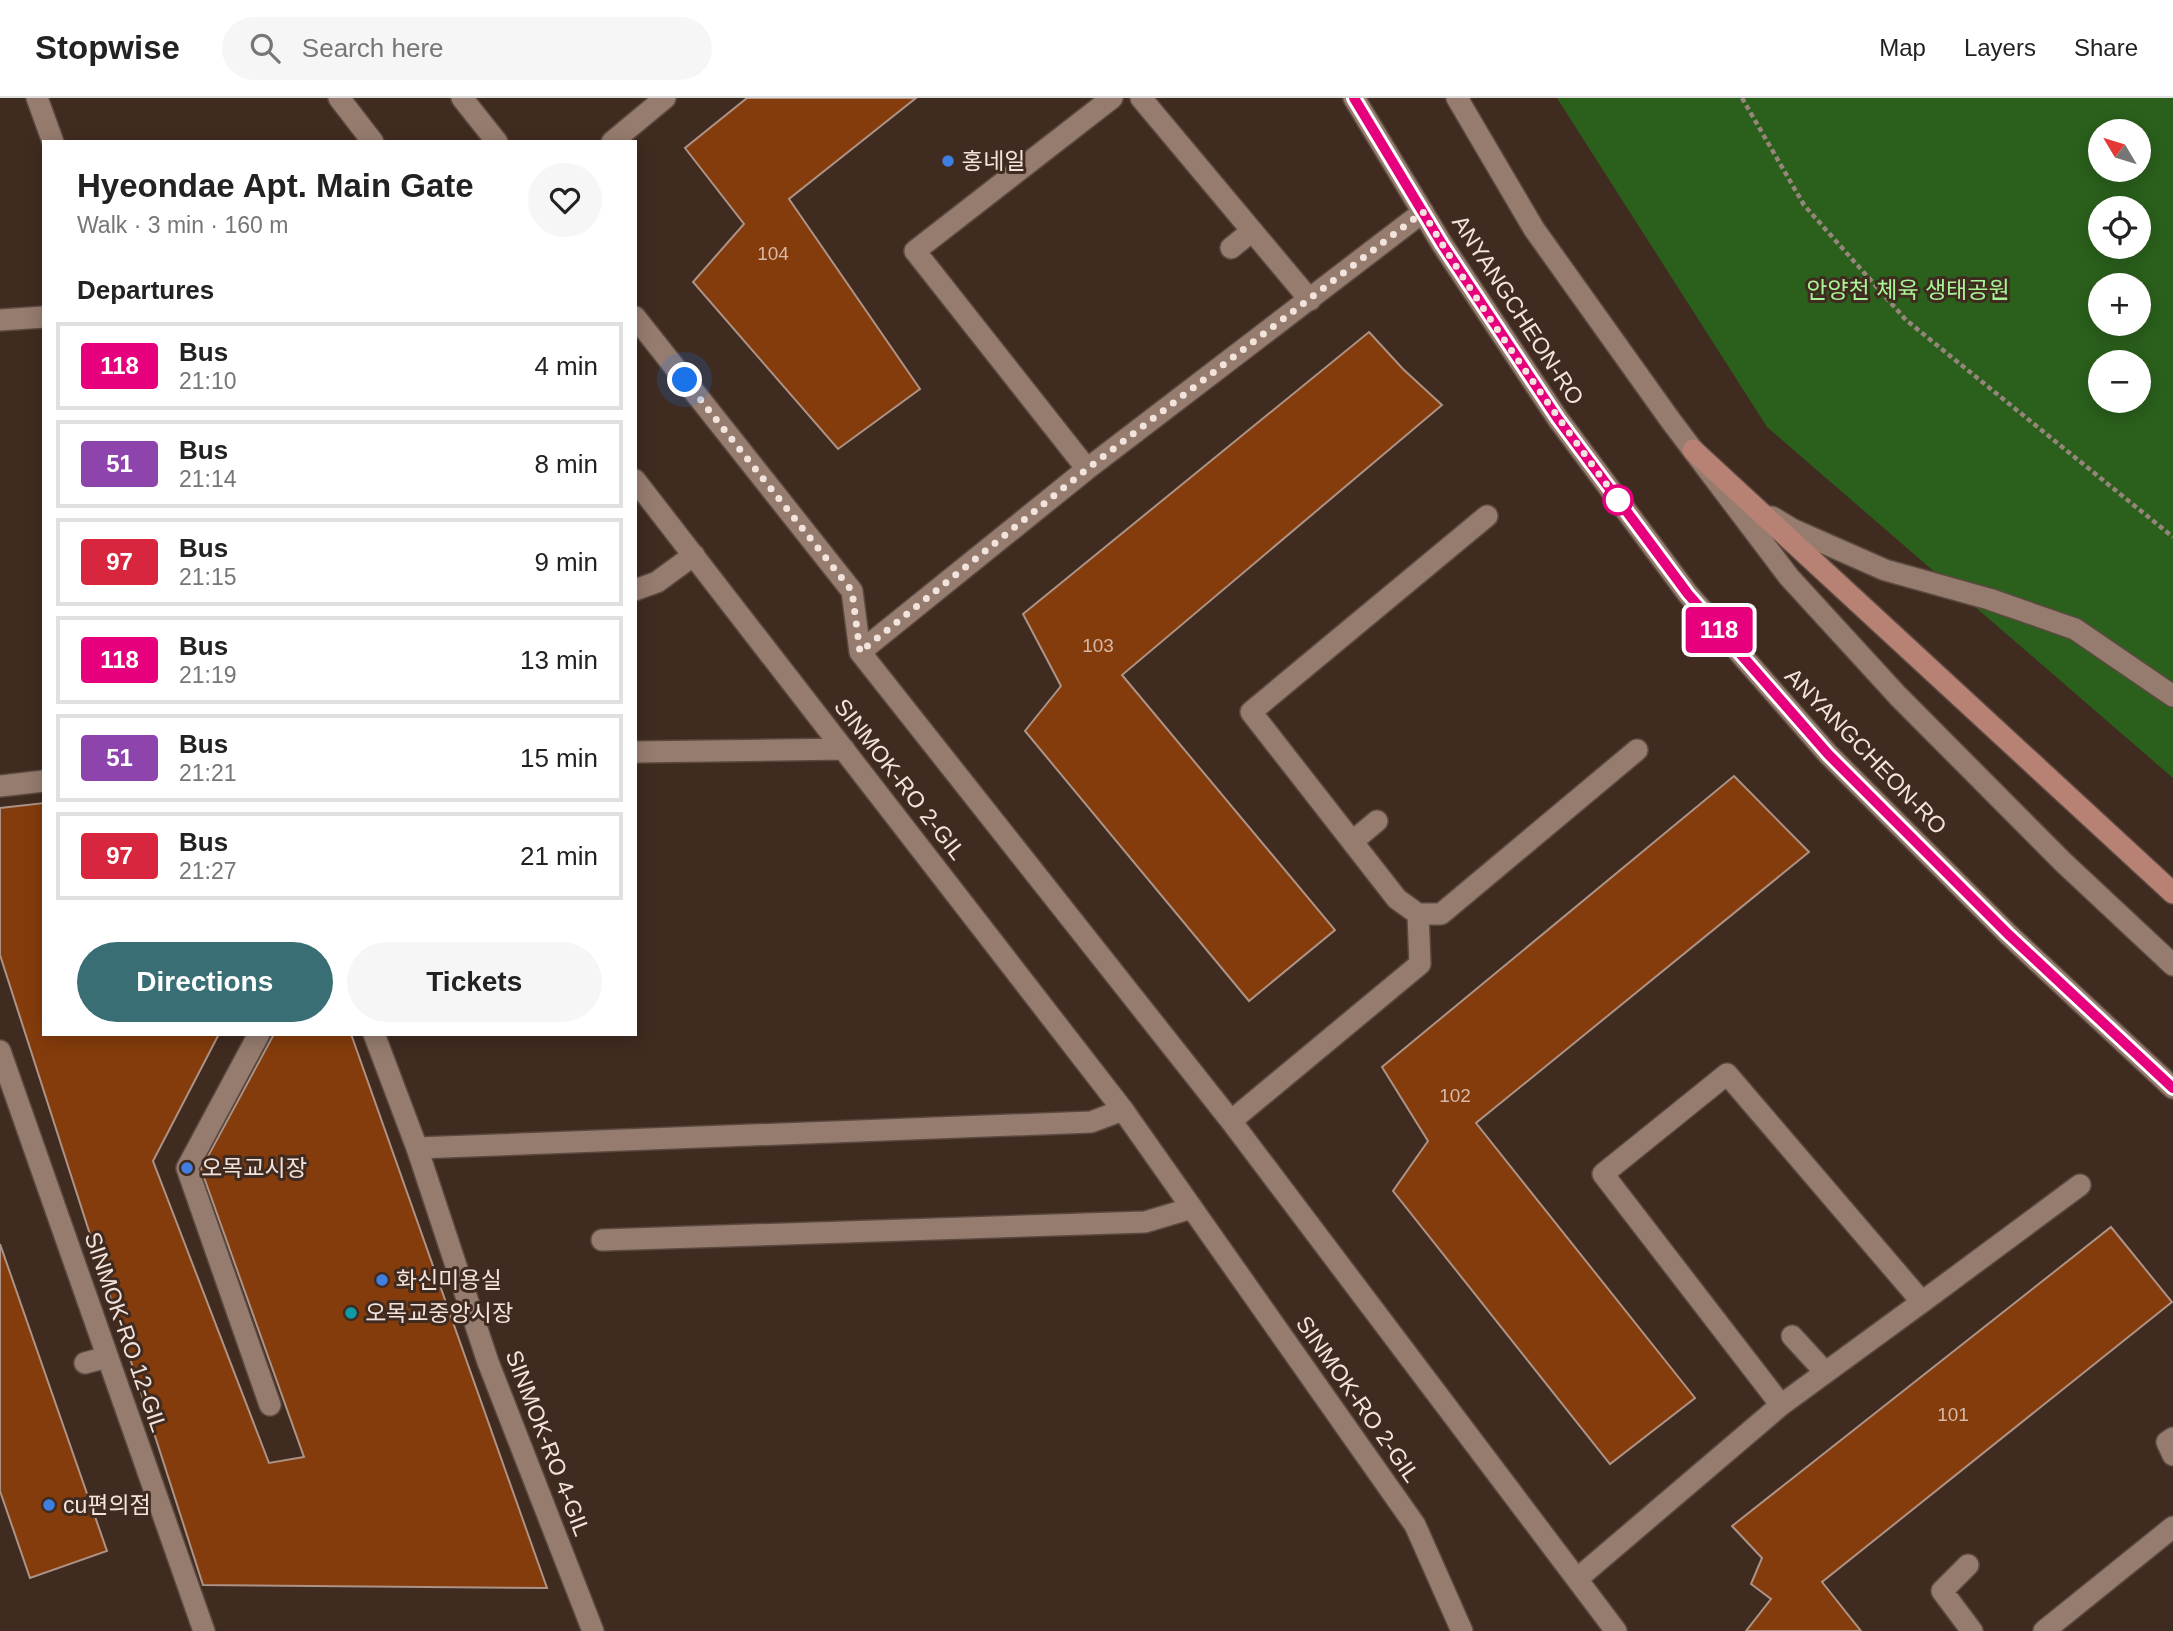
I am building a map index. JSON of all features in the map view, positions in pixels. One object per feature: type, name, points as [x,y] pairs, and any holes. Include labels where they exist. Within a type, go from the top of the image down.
[{"type":"main road","points":[[1693,450],[2173,893]]},
{"type":"street","points":[[37,98],[51,140]]},
{"type":"street","points":[[339,98],[371,140]]},
{"type":"street","points":[[462,98],[495,140]]},
{"type":"street","points":[[614,140],[665,98]]},
{"type":"street","points":[[1087,469],[915,251],[1112,98]]},
{"type":"street","points":[[1141,98],[1310,300]]},
{"type":"street","name":"ANYANGCHEON-RO","points":[[1354,98],[1442,244],[1558,419],[1688,594],[1828,754],[2008,934],[2173,1088]]},
{"type":"street","points":[[1457,98],[1534,229],[1788,577],[1898,696],[2063,863],[2173,965]]},
{"type":"street","points":[[860,652],[1087,469],[1423,212]]},
{"type":"street","points":[[1231,248],[1252,231]]},
{"type":"street","points":[[0,320],[42,317]]},
{"type":"street","points":[[637,320],[852,591],[860,652],[1231,1121],[1616,1631]]},
{"type":"street","name":"SINMOK-RO 2-GIL","points":[[637,483],[1123,1110],[1415,1525],[1462,1631]]},
{"type":"street","points":[[1747,502],[1792,529],[1885,570],[1989,599],[2075,629],[2173,696]]},
{"type":"street","points":[[1487,516],[1251,712],[1396,899],[1418,914],[1440,914],[1637,750]]},
{"type":"street","points":[[637,589],[657,582],[694,555]]},
{"type":"street","points":[[637,752],[844,749]]},
{"type":"street","points":[[0,786],[42,781]]},
{"type":"street","points":[[1353,841],[1377,821]]},
{"type":"street","points":[[1231,1121],[1420,964],[1418,914]]},
{"type":"street","points":[[258,1036],[187,1168],[270,1405]]},
{"type":"street","name":"SINMOK-RO 4-GIL","points":[[375,1036],[417,1148],[488,1362],[593,1631]]},
{"type":"street","name":"SINMOK-RO 12-GIL","points":[[0,1051],[204,1631]]},
{"type":"street","points":[[1782,1405],[1603,1174],[1727,1074],[1922,1302]]},
{"type":"street","points":[[417,1148],[1091,1122],[1123,1110]]},
{"type":"street","points":[[1577,1579],[1782,1405],[2080,1185]]},
{"type":"street","points":[[601,1240],[1145,1222],[1192,1208]]},
{"type":"street","points":[[1792,1336],[1825,1372]]},
{"type":"street","points":[[85,1363],[107,1357]]},
{"type":"street","points":[[2173,1438],[2167,1442],[2173,1455]]},
{"type":"street","points":[[2044,1631],[2173,1527]]},
{"type":"street","points":[[1968,1565],[1942,1591],[1972,1631]]},
{"type":"path","points":[[1742,98],[1804,205],[1906,320],[2173,537]]},
{"type":"path","points":[[2164,529],[2173,529]]},
{"type":"green space","name":"안양천 체육 생태공원","points":[[1557,98],[2173,98],[2173,778],[1767,427]]},
{"type":"building","points":[[747,98],[916,98],[789,199],[920,389],[838,449],[693,282],[744,224],[685,148]]},
{"type":"building","points":[[1369,332],[1403,369],[1442,405],[1122,675],[1335,930],[1249,1001],[1025,731],[1061,686],[1023,614]]},
{"type":"building","points":[[1734,776],[1809,852],[1476,1123],[1695,1398],[1610,1464],[1393,1191],[1428,1141],[1382,1067]]},
{"type":"building","name":"오목교중앙시장","points":[[42,803],[42,1036],[218,1036],[153,1161],[269,1463],[304,1457],[201,1169],[273,1036],[352,1036],[547,1588],[203,1585],[0,955],[0,808]]},
{"type":"building","points":[[2111,1227],[2172,1302],[1822,1582],[1861,1631],[1746,1631],[1771,1599],[1751,1584],[1762,1558],[1732,1526]]},
{"type":"building","points":[[0,1244],[107,1551],[30,1578],[0,1491]]},
{"type":"bus line","name":"118","points":[[1354,98],[1442,244],[1558,419],[1688,594],[1828,754],[2008,934],[2173,1088]]},
{"type":"place","name":"홍네일","points":[[948,161]]},
{"type":"place","name":"오목교시장","points":[[187,1168]]},
{"type":"place","name":"화신미용실","points":[[382,1280]]},
{"type":"place","name":"오목교중앙시장","points":[[351,1313]]},
{"type":"place","name":"cu편의점","points":[[49,1505]]},
{"type":"route","points":[[685,380],[852,591],[860,652],[1087,469],[1423,212],[1558,419],[1623,507],[1618,500]]}]
